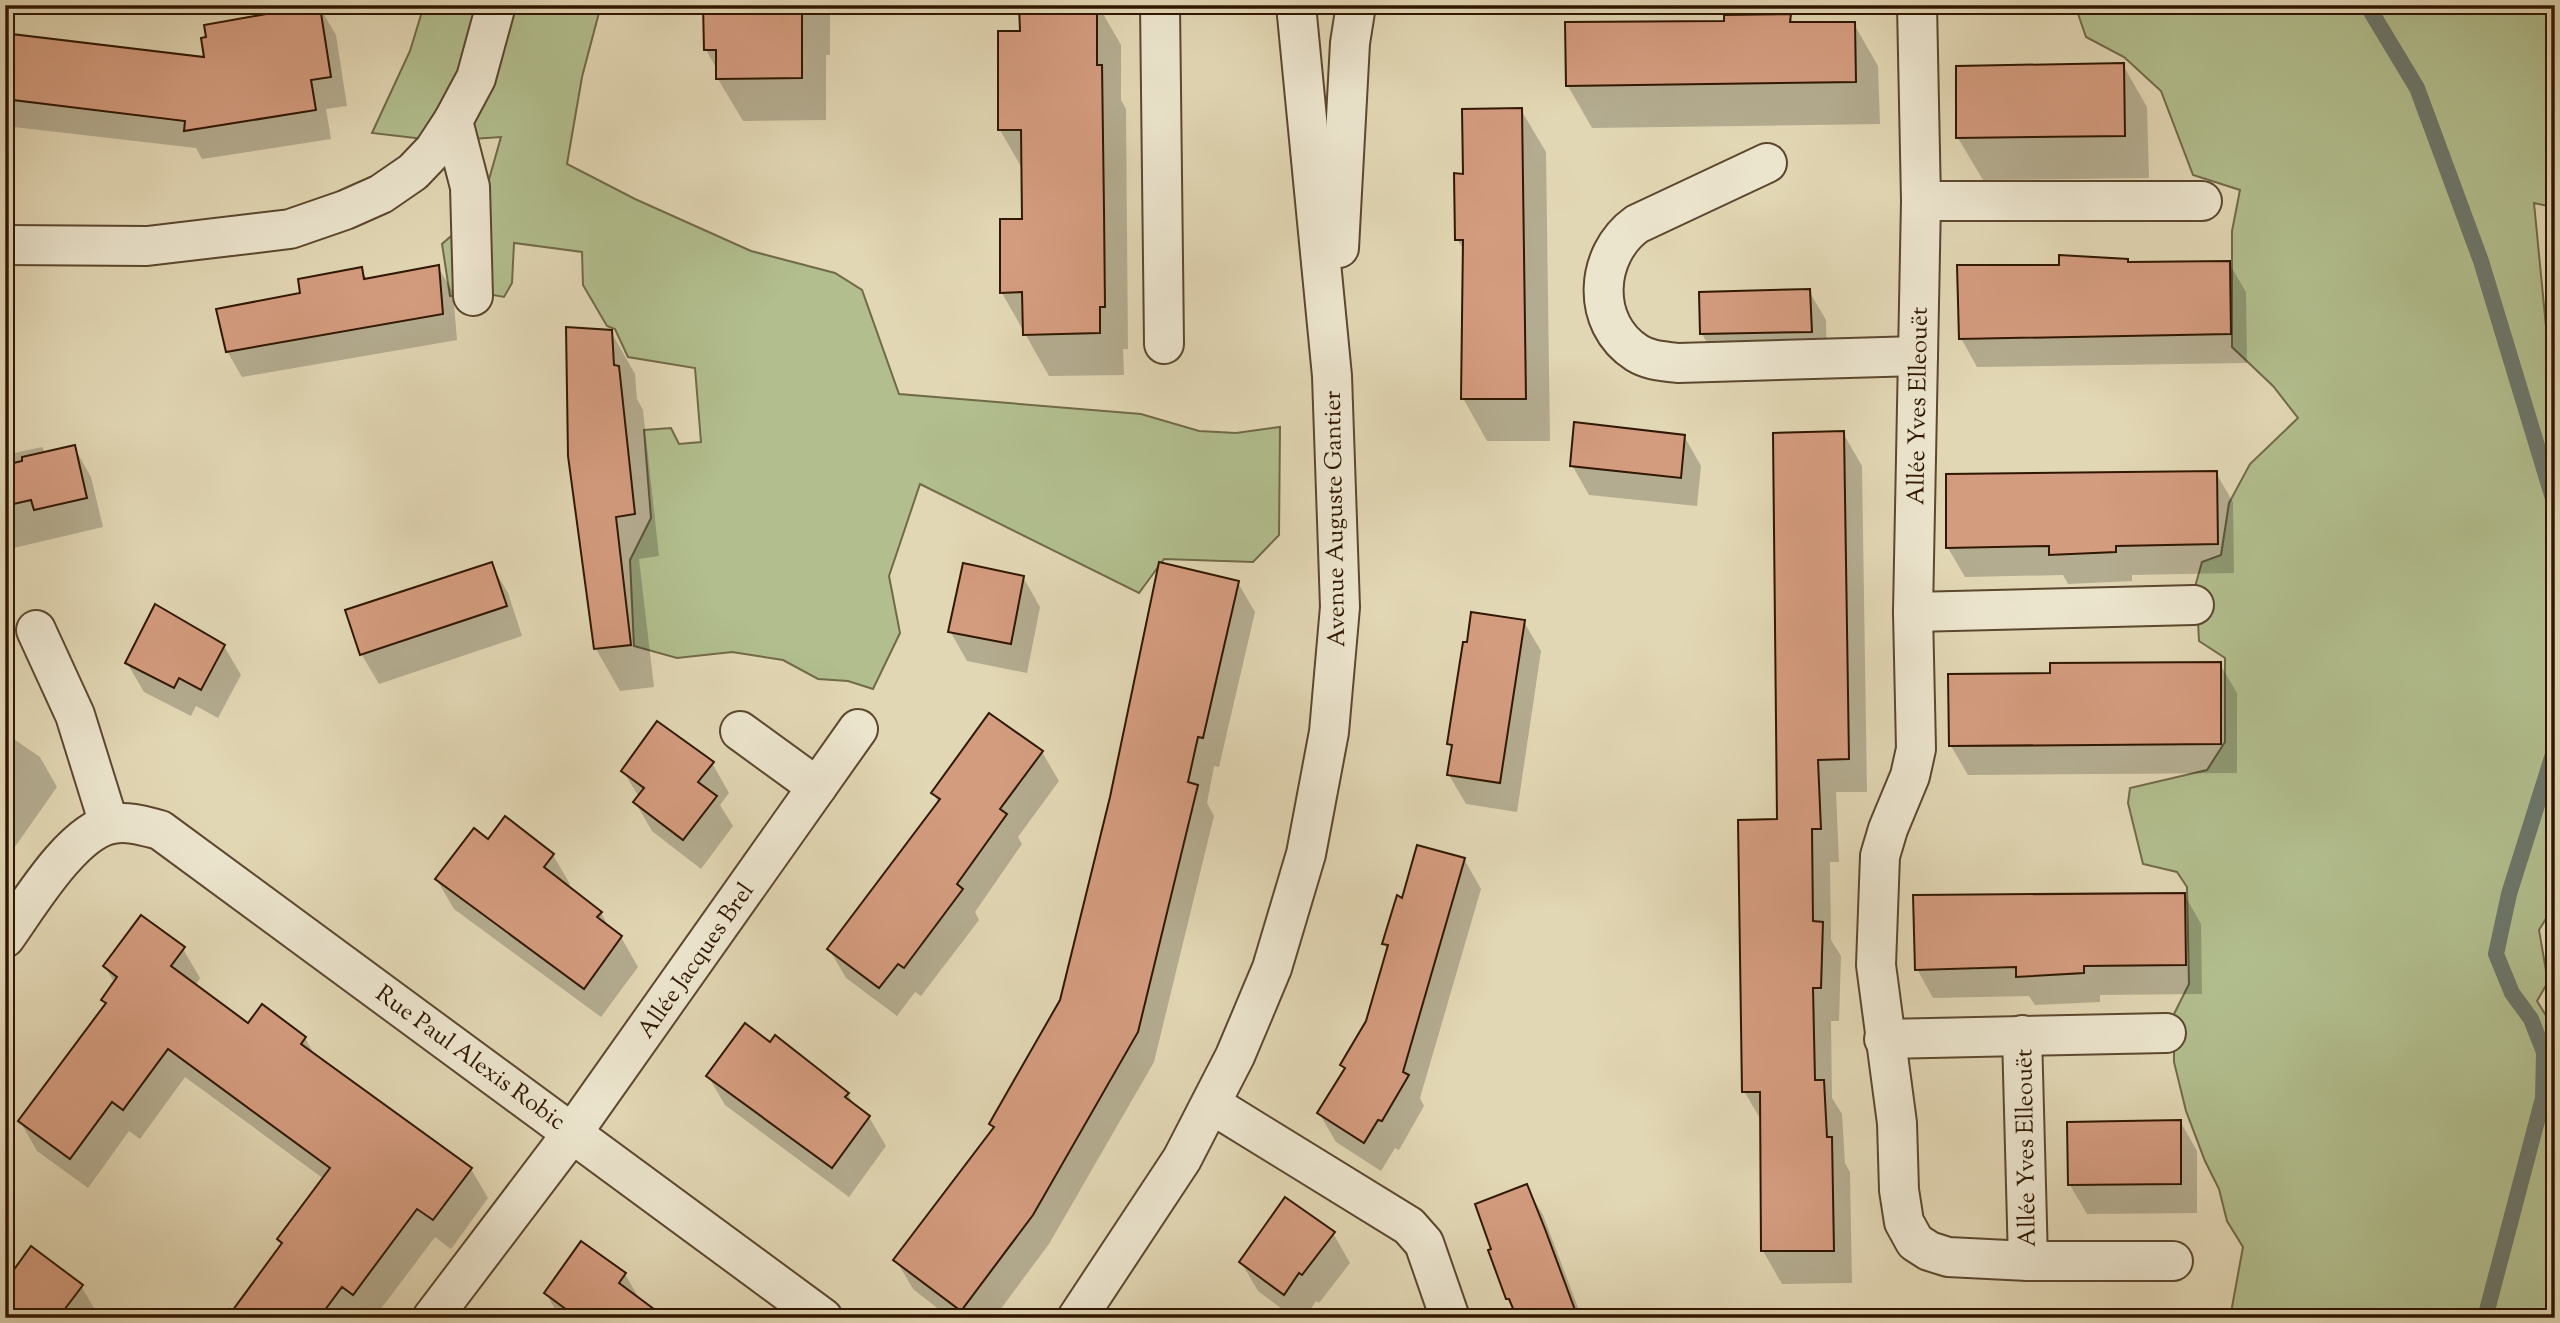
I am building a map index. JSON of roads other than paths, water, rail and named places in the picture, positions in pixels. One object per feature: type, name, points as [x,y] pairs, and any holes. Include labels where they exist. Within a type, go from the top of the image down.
[{"type":"street","points":[[5,245],[147,246],[290,229],[345,210],[380,194],[413,172],[434,150],[453,121],[476,78],[496,5]]},
{"type":"street","points":[[1160,5],[1164,344]]},
{"type":"street","name":"Avenue Auguste Gantier","points":[[1077,1318],[1182,1159],[1254,1011],[1272,968],[1306,854],[1329,732],[1340,607],[1332,376],[1296,5]]},
{"type":"street","name":"Avenue Auguste Gantier","points":[[1332,376],[1350,43],[1356,5]]},
{"type":"street","name":"Allée Yves Elleouët","points":[[1917,5],[1921,201],[1913,612],[1916,749],[1910,776],[1880,856],[1876,965],[1897,1123],[1899,1190],[1904,1222],[1915,1241],[1929,1251],[1948,1257],[2028,1261],[2173,1261]]},
{"type":"street","points":[[453,121],[470,187],[473,296]]},
{"type":"street","points":[[1768,163],[1637,224],[1623,234],[1612,253],[1603,289],[1610,325],[1619,337],[1635,352],[1650,359],[1678,363],[1919,356]]},
{"type":"street","points":[[1921,201],[2202,201]]},
{"type":"street","points":[[1913,612],[2194,605]]},
{"type":"street","points":[[5,938],[83,837],[108,824],[75,715],[36,630]]},
{"type":"street","name":"Allée Jacques Brel","points":[[432,1318],[573,1132],[858,729]]},
{"type":"street","points":[[740,731],[817,787]]},
{"type":"street","name":"Rue Paul Alexis Robic","points":[[108,824],[139,824],[160,830],[823,1318]]},
{"type":"street","name":"Allée Yves Elleouët","points":[[1884,1039],[2166,1033]]},
{"type":"street","name":"Allée Yves Elleouët","points":[[2022,1035],[2028,1261]]},
{"type":"street","points":[[1211,1104],[1409,1226],[1424,1243],[1450,1318]]},
{"type":"waterway","points":[[2367,5],[2417,88],[2481,261],[2555,505]]},
{"type":"waterway","points":[[2485,1318],[2543,1098],[2544,1052],[2531,1019],[2512,993],[2496,954],[2509,894],[2555,748]]}]
